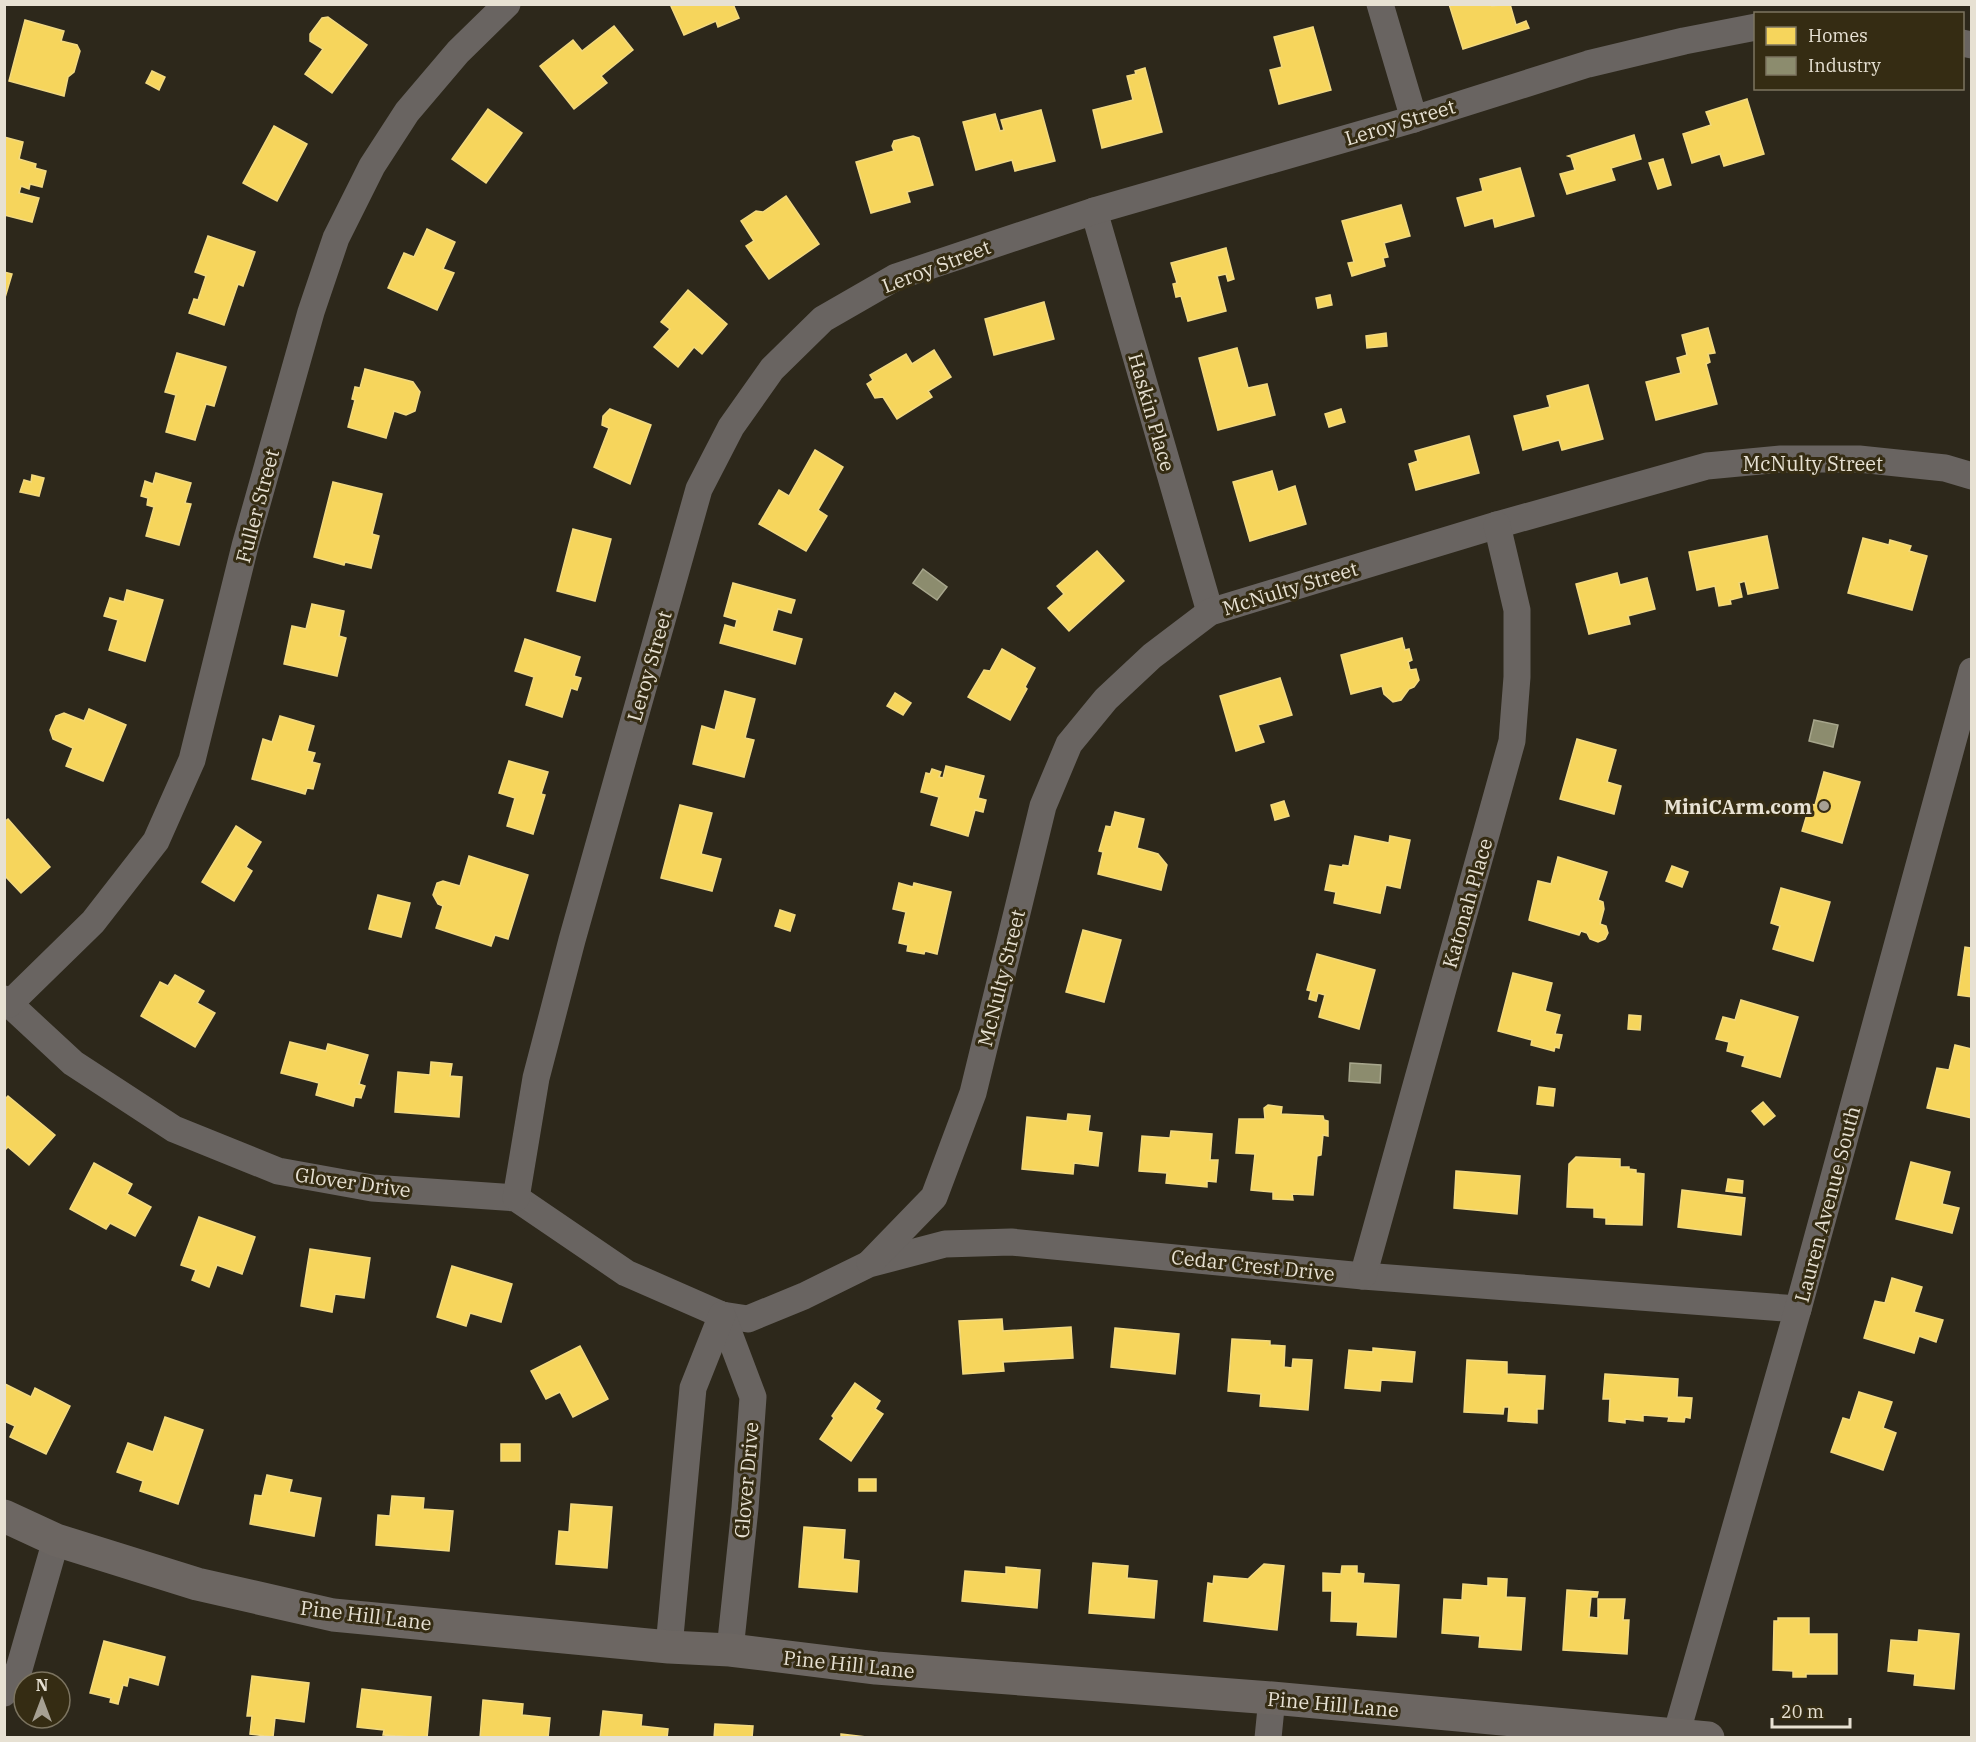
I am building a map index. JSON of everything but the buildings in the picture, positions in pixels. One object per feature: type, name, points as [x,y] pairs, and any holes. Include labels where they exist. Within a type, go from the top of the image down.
[{"type":"street","name":"Fuller Street","points":[[7,1002],[93,922],[156,841],[192,760],[245,546],[311,312],[336,238],[372,166],[407,112],[458,52],[507,4]]},
{"type":"street","points":[[1380,4],[1414,119]]},
{"type":"street","name":"Leroy Street","points":[[516,1198],[536,1078],[572,940],[699,489],[731,427],[772,369],[823,319],[896,277],[1094,211],[1414,119],[1588,64],[1684,40],[1754,27]]},
{"type":"street","name":"Haskin Place","points":[[1094,211],[1210,612]]},
{"type":"street","name":"McNulty Street","points":[[869,1264],[934,1197],[973,1093],[1043,806],[1069,744],[1106,699],[1152,656],[1210,612],[1497,525],[1707,466],[1781,459],[1859,459],[1945,468],[1971,476]]},
{"type":"street","name":"Katonah Place","points":[[1362,1276],[1512,741],[1517,677],[1517,610],[1497,525]]},
{"type":"street","name":"Lauren Avenue South","points":[[1676,1735],[1798,1309],[1971,671]]},
{"type":"street","name":"Glover Drive","points":[[7,1002],[73,1063],[174,1129],[278,1171],[372,1188],[516,1198]]},
{"type":"street","points":[[516,1198],[626,1273],[723,1316],[693,1388],[669,1647]]},
{"type":"street","name":"Cedar Crest Drive","points":[[723,1316],[748,1318],[804,1296],[869,1264],[945,1244],[1011,1242],[1362,1276],[1798,1309]]},
{"type":"street","name":"Glover Drive","points":[[723,1316],[753,1397],[745,1508],[730,1650]]},
{"type":"street","name":"Pine Hill Lane","points":[[4,1516],[56,1540],[197,1584],[333,1615],[669,1647],[730,1650],[876,1668],[1272,1698],[1708,1737]]},
{"type":"street","points":[[4,1693],[19,1670],[56,1540]]},
{"type":"street","points":[[1268,1737],[1272,1698]]},
{"type":"place","name":"MiniCArm.com","points":[[1824,806]]}]
